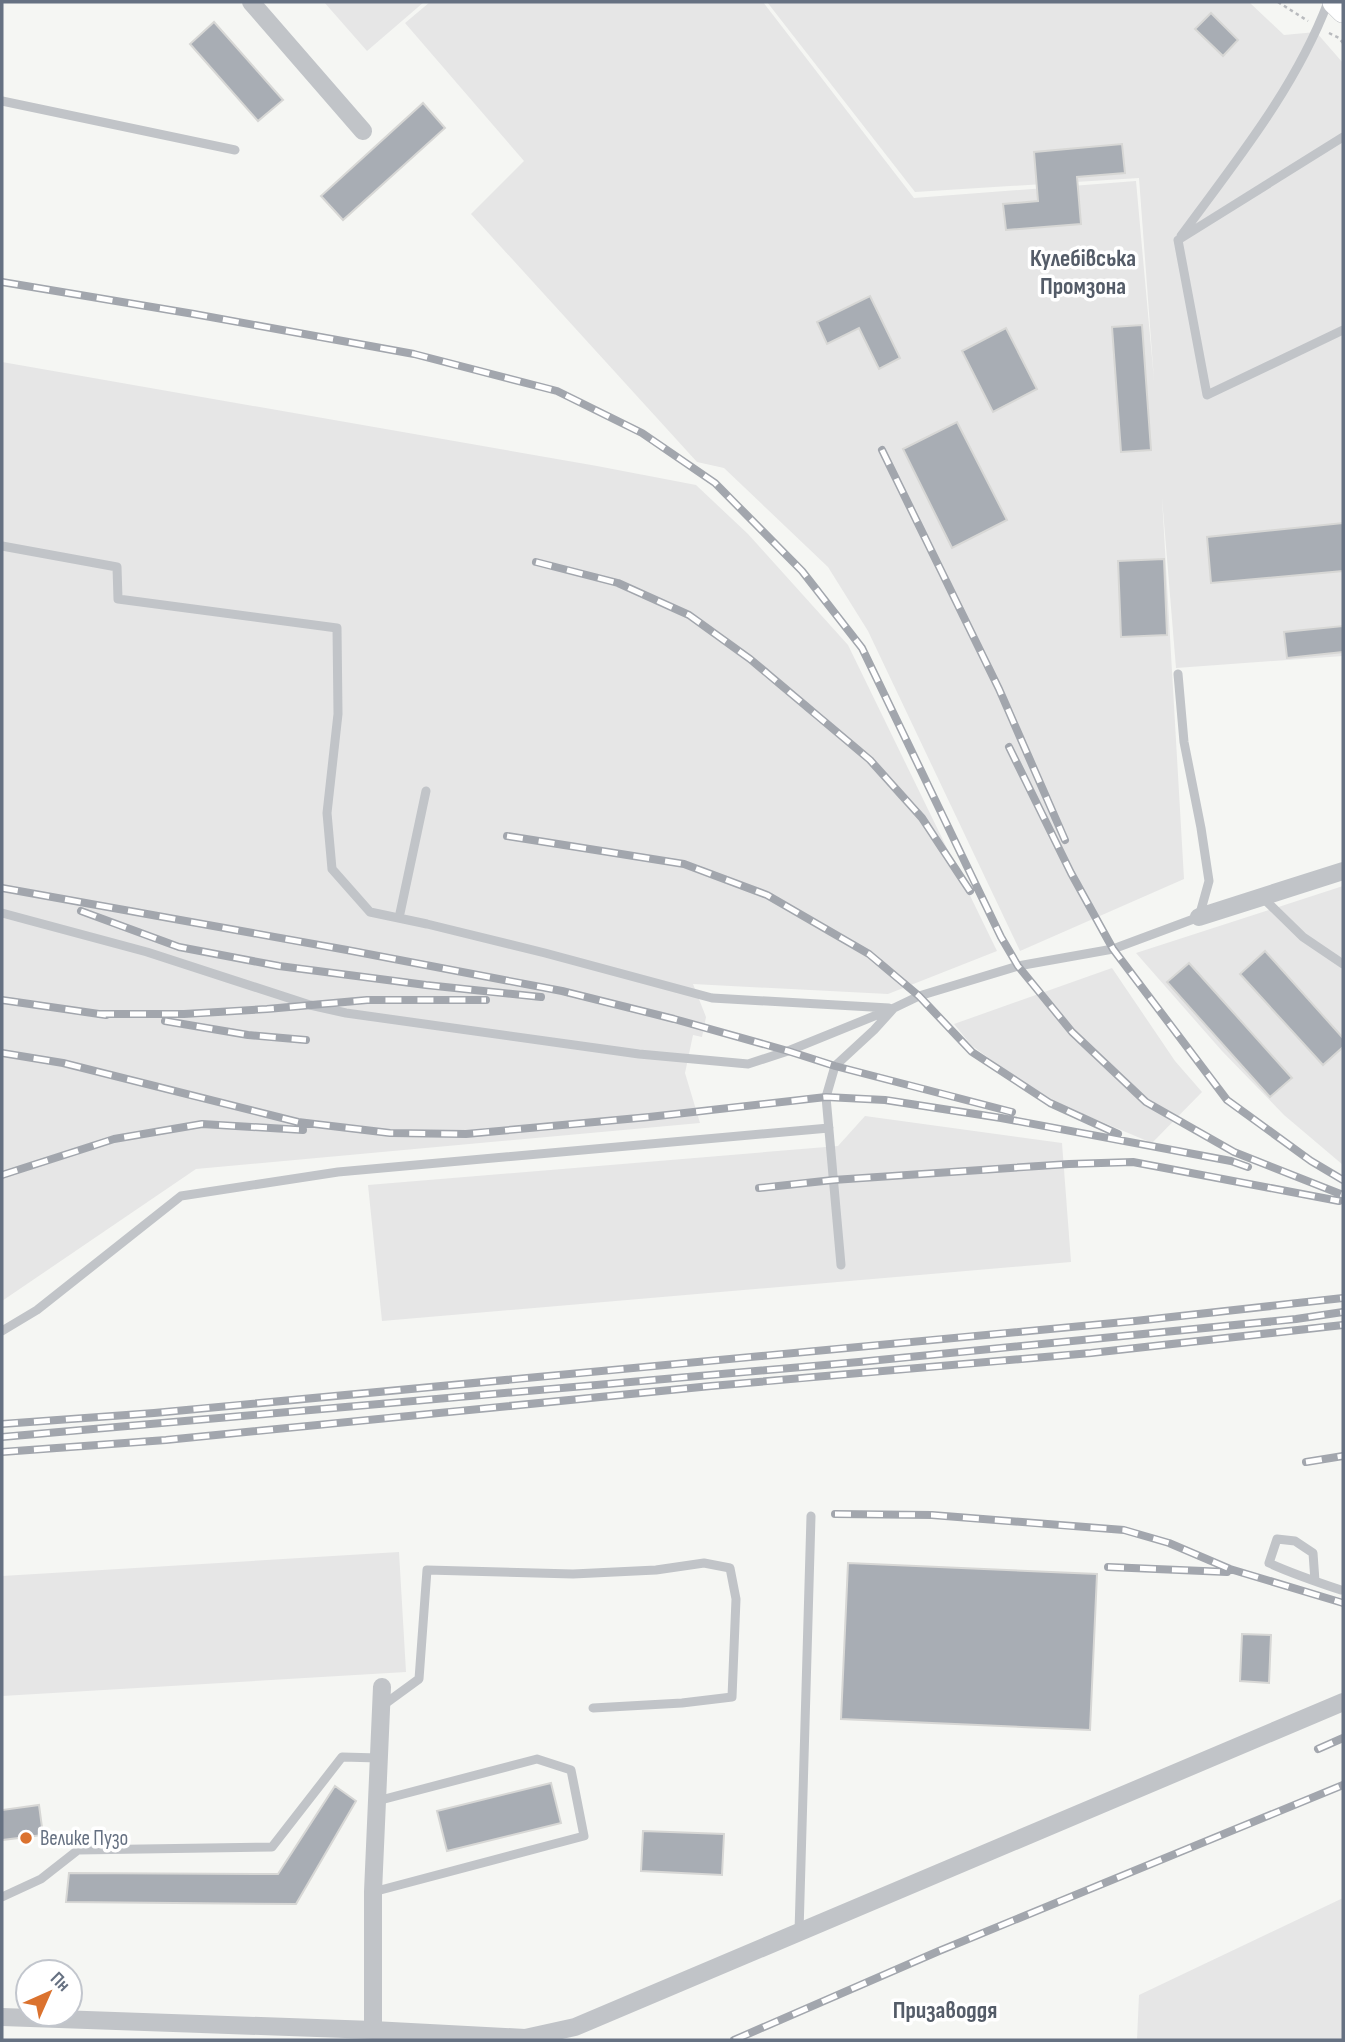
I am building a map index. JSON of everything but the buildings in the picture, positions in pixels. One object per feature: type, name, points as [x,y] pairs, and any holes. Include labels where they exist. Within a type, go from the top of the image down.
[{"type":"street","points":[[251,2],[363,131]]},
{"type":"street","points":[[1334,2],[1343,11]]},
{"type":"street","points":[[1199,917],[1343,871]]},
{"type":"street","points":[[373,2030],[373,1892],[382,1687]]},
{"type":"street","points":[[2,2017],[524,2038],[575,2027],[1343,1702]]},
{"type":"lane","points":[[1328,2],[1319,28],[1279,100],[1178,240],[1207,395],[1343,330]]},
{"type":"lane","points":[[2,101],[235,150]]},
{"type":"lane","points":[[1178,240],[1343,137]]},
{"type":"lane","points":[[2,546],[117,567],[118,599],[337,628],[338,714],[327,813],[332,869],[370,912],[545,953],[712,998],[894,1008]]},
{"type":"lane","points":[[2,913],[147,952],[310,1005],[346,1013],[639,1054],[748,1064],[788,1051],[919,996],[1018,966],[1113,948],[1199,917],[1209,881],[1184,742],[1178,674]]},
{"type":"lane","points":[[399,918],[426,791]]},
{"type":"lane","points":[[1262,896],[1303,937],[1343,964]]},
{"type":"lane","points":[[841,1265],[826,1097],[835,1066],[894,1008]]},
{"type":"lane","points":[[2,1331],[37,1310],[181,1196],[338,1172],[829,1128]]},
{"type":"lane","points":[[799,1932],[811,1516]]},
{"type":"lane","points":[[1315,1581],[1313,1553],[1295,1541],[1276,1539],[1269,1563],[1315,1581],[1343,1590]]},
{"type":"lane","points":[[381,1707],[419,1679],[427,1570],[573,1574],[656,1570],[704,1563],[730,1568],[736,1599],[732,1697],[593,1708]]},
{"type":"lane","points":[[2,1897],[41,1880],[78,1850],[272,1847],[342,1757],[379,1758]]},
{"type":"lane","points":[[373,1892],[584,1836],[571,1770],[537,1759],[377,1801]]},
{"type":"shaded area","points":[[324,2],[424,2],[367,51]]},
{"type":"shaded area","points":[[430,2],[763,2],[914,198],[1136,181],[1154,380],[1139,178],[915,192],[767,2],[1249,2],[1284,35],[1316,32],[1343,63],[1343,656],[1176,668],[1162,498],[1184,879],[1020,951],[868,631],[828,567],[724,468],[697,462],[471,214],[524,161],[405,23]]},
{"type":"shaded area","points":[[2,362],[696,485],[748,534],[848,645],[997,951],[888,994],[693,984],[706,1017],[702,1037],[693,1035],[685,1073],[700,1123],[196,1169],[2,1301]]},
{"type":"shaded area","points":[[1343,886],[1343,1165],[1284,1115],[1222,1051],[1136,953]]},
{"type":"shaded area","points":[[1112,968],[1175,1061],[1202,1092],[1152,1143],[1059,1104],[1013,1076],[971,1045],[954,1024]]},
{"type":"shaded area","points":[[865,1116],[1062,1143],[1071,1262],[382,1321],[368,1185],[838,1146]]},
{"type":"shaded area","points":[[399,1552],[406,1672],[2,1696],[2,1576]]},
{"type":"shaded area","points":[[1343,1898],[1343,2040],[1137,2040],[1139,1995]]},
{"type":"railway","points":[[2,282],[414,354],[557,391],[642,433],[715,483],[802,571],[862,648],[1001,937],[1018,966],[1072,1032],[1146,1102],[1234,1152],[1343,1195]]},
{"type":"railway","points":[[882,450],[999,689],[1065,840]]},
{"type":"railway","points":[[536,562],[618,583],[689,615],[750,659],[870,760],[922,818],[970,891]]},
{"type":"railway","points":[[1009,747],[1071,873],[1113,949],[1227,1100],[1311,1161],[1343,1180]]},
{"type":"railway","points":[[507,836],[684,864],[767,895],[869,954],[919,996],[972,1052],[1050,1103],[1118,1134]]},
{"type":"railway","points":[[2,888],[562,991],[1012,1112]]},
{"type":"railway","points":[[81,911],[179,947],[279,966],[541,997]]},
{"type":"railway","points":[[2,1000],[106,1015]]},
{"type":"railway","points":[[98,1014],[184,1014],[367,1000],[486,1000]]},
{"type":"railway","points":[[165,1021],[248,1035],[306,1040]]},
{"type":"railway","points":[[2,1053],[63,1063],[298,1122],[390,1133],[466,1134],[826,1097],[885,1100],[1001,1118],[1231,1161],[1248,1167]]},
{"type":"railway","points":[[2,1175],[114,1139],[202,1124],[303,1130]]},
{"type":"railway","points":[[759,1188],[833,1180],[1133,1162],[1339,1201]]},
{"type":"railway","points":[[2,1424],[154,1413],[1135,1321],[1343,1298]]},
{"type":"railway","points":[[2,1437],[859,1362],[1296,1319],[1343,1312]]},
{"type":"railway","points":[[2,1452],[166,1440],[711,1386],[1091,1353],[1343,1325]]},
{"type":"railway","points":[[1306,1462],[1343,1456]]},
{"type":"railway","points":[[835,1514],[932,1515],[1124,1530],[1169,1543],[1230,1569],[1343,1603]]},
{"type":"railway","points":[[1108,1567],[1227,1572]]},
{"type":"railway","points":[[1318,1749],[1343,1738]]},
{"type":"railway","points":[[734,2040],[939,1951],[1343,1785]]},
{"type":"place","name":"Велике Пузо","points":[[26,1838]]},
{"type":"district","name":"Кулебівська Промзона","points":[[1083,272]]},
{"type":"district","name":"Призаводдя","points":[[945,2010]]}]
